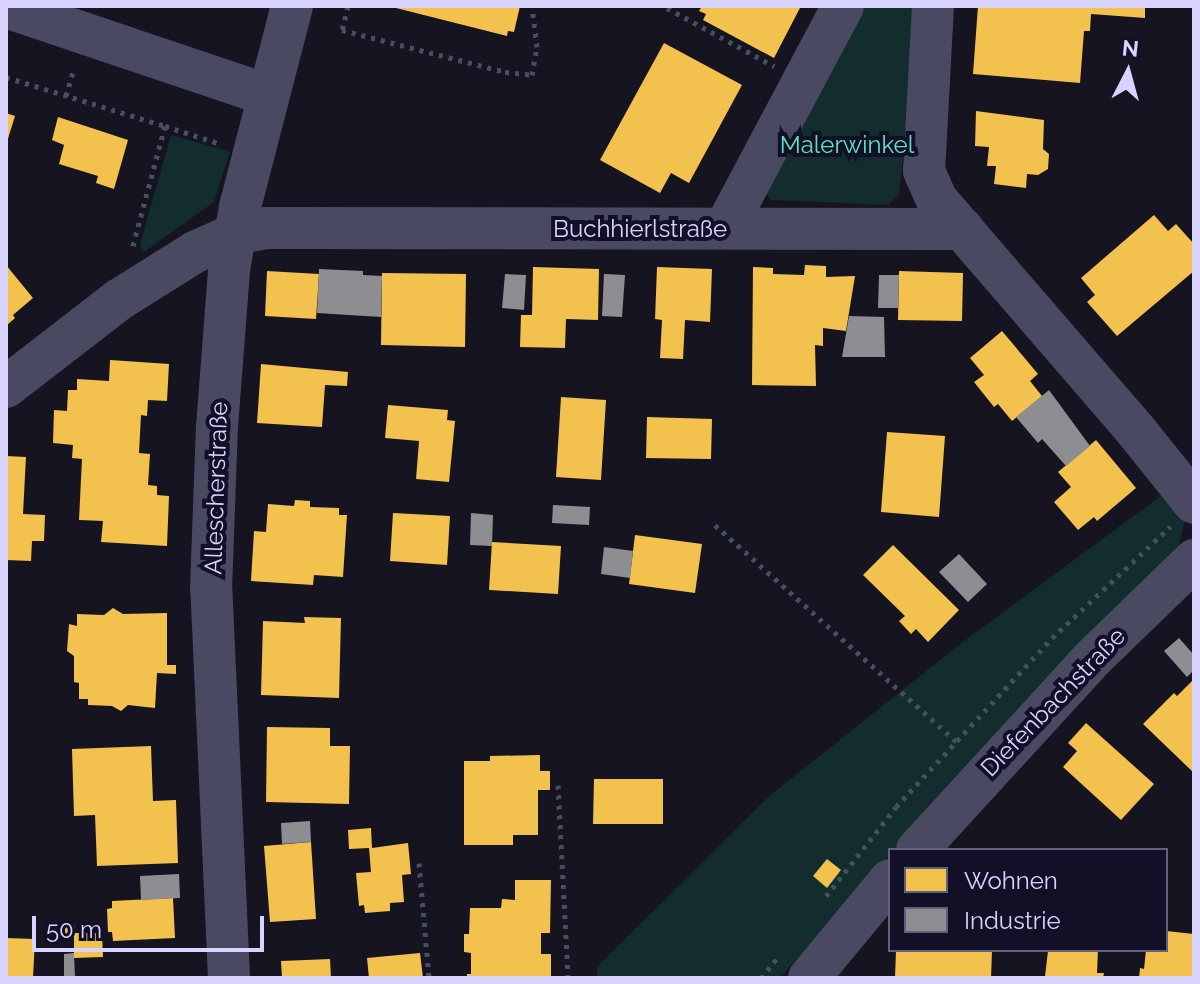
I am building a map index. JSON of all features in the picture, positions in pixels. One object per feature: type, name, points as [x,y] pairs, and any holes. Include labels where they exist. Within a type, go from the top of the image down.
[{"type":"street","name":"Allescherstraße","points":[[229,978],[211,589],[217,427],[229,270],[235,234],[292,6]]},
{"type":"street","points":[[725,228],[843,6]]},
{"type":"street","points":[[933,6],[924,171],[937,200],[1194,503]]},
{"type":"street","points":[[6,7],[268,95]]},
{"type":"street","name":"Buchhierlstraße","points":[[6,387],[145,283],[195,252],[235,234],[266,228],[963,229]]},
{"type":"street","name":"Diefenbachstraße","points":[[919,848],[1093,658],[1194,560]]},
{"type":"street","points":[[809,978],[888,882]]},
{"type":"path","points":[[348,6],[342,30],[505,72],[532,75],[537,47],[532,6]]},
{"type":"path","points":[[667,8],[802,82]]},
{"type":"path","points":[[6,77],[254,154]]},
{"type":"path","points":[[145,283],[131,251],[165,126]]},
{"type":"path","points":[[715,525],[988,769]]},
{"type":"path","points":[[558,785],[568,978]]},
{"type":"path","points":[[419,863],[429,978]]},
{"type":"green space","name":"Malerwinkel","points":[[855,6],[919,6],[899,195],[888,205],[772,200],[761,189]]},
{"type":"green space","points":[[171,135],[230,152],[214,202],[144,252],[140,244]]},
{"type":"green space","points":[[1162,495],[1185,518],[1176,559],[966,770],[896,848],[888,848],[888,857],[780,978],[597,978],[597,967],[768,797],[964,641]]},
{"type":"building: Wohnen","points":[[520,6],[514,32],[508,31],[507,36],[392,7]]},
{"type":"building: Wohnen","points":[[702,6],[801,6],[774,58],[703,20],[706,14],[699,11]]},
{"type":"building: Wohnen","points":[[978,6],[1145,6],[1145,18],[1091,14],[1090,31],[1084,31],[1080,83],[973,74]]},
{"type":"building: Wohnen","points":[[664,43],[742,85],[689,183],[671,173],[660,193],[600,160]]},
{"type":"building: Wohnen","points":[[976,111],[1044,120],[1043,149],[1049,154],[1048,169],[1038,175],[1027,174],[1026,188],[994,184],[996,166],[987,166],[989,147],[975,146]]},
{"type":"building: Wohnen","points":[[6,113],[15,116],[7,142],[6,142]]},
{"type":"building: Wohnen","points":[[58,117],[128,140],[114,189],[96,183],[98,176],[59,164],[64,145],[52,140]]},
{"type":"building: Wohnen","points":[[1154,215],[1168,231],[1176,224],[1194,244],[1194,271],[1117,336],[1087,302],[1095,295],[1081,278]]},
{"type":"building: Wohnen","points":[[6,265],[33,298],[13,315],[15,318],[6,326]]},
{"type":"building: Wohnen","points":[[805,265],[826,266],[826,277],[855,276],[846,331],[823,328],[823,346],[815,345],[816,386],[752,385],[753,267],[773,268],[773,274],[804,275]]},
{"type":"building: Wohnen","points":[[533,267],[599,269],[598,320],[566,319],[565,348],[520,347],[521,315],[532,315]]},
{"type":"building: Wohnen","points":[[657,267],[712,269],[710,322],[685,320],[683,359],[660,358],[662,320],[655,319]]},
{"type":"building: Wohnen","points":[[267,271],[319,274],[316,319],[265,316]]},
{"type":"building: Wohnen","points":[[899,271],[963,273],[962,321],[898,320]]},
{"type":"building: Wohnen","points":[[382,273],[466,274],[465,347],[381,345]]},
{"type":"building: Wohnen","points":[[1002,331],[1038,374],[1030,381],[1042,396],[1012,421],[998,404],[994,407],[974,382],[984,375],[970,358]]},
{"type":"building: Wohnen","points":[[110,360],[169,364],[167,401],[148,400],[147,416],[141,415],[139,453],[150,454],[148,485],[157,486],[157,495],[169,496],[167,546],[101,542],[103,521],[79,520],[82,459],[72,458],[73,445],[53,443],[54,410],[67,411],[68,390],[77,390],[77,379],[109,381]]},
{"type":"building: Wohnen","points":[[261,364],[348,372],[347,386],[325,385],[322,427],[257,423]]},
{"type":"building: Wohnen","points":[[561,397],[606,400],[601,480],[556,477]]},
{"type":"building: Wohnen","points":[[388,405],[448,410],[447,420],[455,421],[449,482],[416,479],[419,441],[385,438]]},
{"type":"building: Wohnen","points":[[647,417],[712,419],[711,459],[646,458]]},
{"type":"building: Wohnen","points":[[887,432],[945,436],[939,517],[881,512]]},
{"type":"building: Wohnen","points":[[1096,440],[1136,488],[1097,521],[1094,517],[1078,530],[1054,502],[1071,487],[1058,472]]},
{"type":"building: Wohnen","points":[[6,456],[26,457],[23,514],[45,515],[44,541],[32,541],[31,561],[6,560]]},
{"type":"building: Wohnen","points":[[295,500],[310,501],[310,507],[339,508],[339,515],[347,515],[343,577],[314,575],[313,585],[251,581],[254,531],[266,532],[268,504],[294,506]]},
{"type":"building: Wohnen","points":[[393,513],[450,516],[447,565],[390,561]]},
{"type":"building: Wohnen","points":[[635,535],[702,544],[695,593],[629,584]]},
{"type":"building: Wohnen","points":[[492,542],[561,546],[558,594],[489,590]]},
{"type":"building: Wohnen","points":[[893,545],[959,610],[928,642],[916,629],[911,634],[899,621],[905,616],[863,575]]},
{"type":"building: Wohnen","points":[[113,608],[123,614],[167,613],[167,665],[176,665],[176,674],[157,673],[155,708],[128,705],[121,711],[112,706],[88,705],[88,699],[79,699],[79,683],[74,682],[74,656],[67,651],[69,624],[77,626],[77,614],[104,615]]},
{"type":"building: Wohnen","points":[[304,617],[341,618],[339,698],[261,695],[263,621],[305,623]]},
{"type":"building: Wohnen","points":[[1192,681],[1194,773],[1143,724],[1174,693],[1177,696]]},
{"type":"building: Wohnen","points":[[1086,723],[1154,784],[1121,820],[1063,767],[1077,751],[1068,743]]},
{"type":"building: Wohnen","points":[[267,727],[330,728],[330,746],[350,746],[349,804],[266,802]]},
{"type":"building: Wohnen","points":[[151,746],[153,801],[176,800],[178,863],[97,866],[95,815],[74,816],[72,749]]},
{"type":"building: Wohnen","points":[[540,755],[540,771],[550,771],[550,790],[538,790],[538,835],[513,835],[513,845],[464,845],[464,761],[490,761],[490,756]]},
{"type":"building: Wohnen","points":[[594,779],[663,779],[663,824],[593,824]]},
{"type":"building: Wohnen","points":[[371,828],[372,848],[408,843],[411,874],[402,875],[404,902],[390,903],[390,911],[365,913],[364,905],[359,906],[356,873],[371,872],[369,848],[349,849],[348,830]]},
{"type":"building: Wohnen","points":[[311,842],[316,919],[270,922],[264,846]]},
{"type":"building: Wohnen","points":[[827,859],[841,870],[827,888],[813,876]]},
{"type":"building: Wohnen","points":[[515,880],[551,880],[550,933],[541,933],[541,954],[551,954],[551,978],[467,978],[467,974],[471,974],[471,953],[464,952],[464,934],[469,934],[470,908],[501,908],[502,899],[515,900]]},
{"type":"building: Wohnen","points":[[173,898],[175,938],[113,941],[112,932],[108,932],[107,909],[112,908],[112,901]]},
{"type":"building: Wohnen","points":[[63,926],[75,926],[75,933],[102,933],[103,957],[74,958],[74,937],[63,937]]},
{"type":"building: Wohnen","points":[[1168,931],[1194,934],[1194,978],[1139,978],[1140,968],[1144,969],[1146,952],[1168,952]]},
{"type":"building: Wohnen","points":[[6,938],[35,939],[33,978],[6,978]]},
{"type":"building: Wohnen","points":[[896,952],[992,952],[991,978],[895,978]]},
{"type":"building: Wohnen","points":[[1048,952],[1098,952],[1097,973],[1104,973],[1103,978],[1045,976]]},
{"type":"building: Wohnen","points":[[420,953],[423,978],[369,978],[367,958]]},
{"type":"building: Wohnen","points":[[330,959],[331,978],[282,978],[281,961]]},
{"type":"building: Industrie","points":[[319,269],[363,271],[363,275],[382,276],[381,317],[317,313]]},
{"type":"building: Industrie","points":[[505,274],[526,275],[524,310],[502,308]]},
{"type":"building: Industrie","points":[[604,274],[625,275],[622,317],[602,316]]},
{"type":"building: Industrie","points":[[879,275],[899,275],[898,308],[878,308]]},
{"type":"building: Industrie","points":[[849,316],[884,317],[885,357],[842,357]]},
{"type":"building: Industrie","points":[[1049,390],[1090,446],[1066,466],[1042,439],[1038,443],[1016,417]]},
{"type":"building: Industrie","points":[[553,505],[590,507],[589,525],[552,523]]},
{"type":"building: Industrie","points":[[471,513],[493,515],[492,546],[470,545]]},
{"type":"building: Industrie","points":[[604,547],[633,551],[630,578],[601,574]]},
{"type":"building: Industrie","points":[[959,554],[987,584],[968,602],[939,572]]},
{"type":"building: Industrie","points":[[1179,638],[1194,655],[1194,670],[1187,677],[1164,651]]},
{"type":"building: Industrie","points":[[310,821],[311,842],[282,844],[281,823]]},
{"type":"building: Industrie","points":[[179,874],[180,898],[141,900],[140,876]]},
{"type":"building: Industrie","points":[[74,953],[75,978],[64,978],[64,954]]}]
